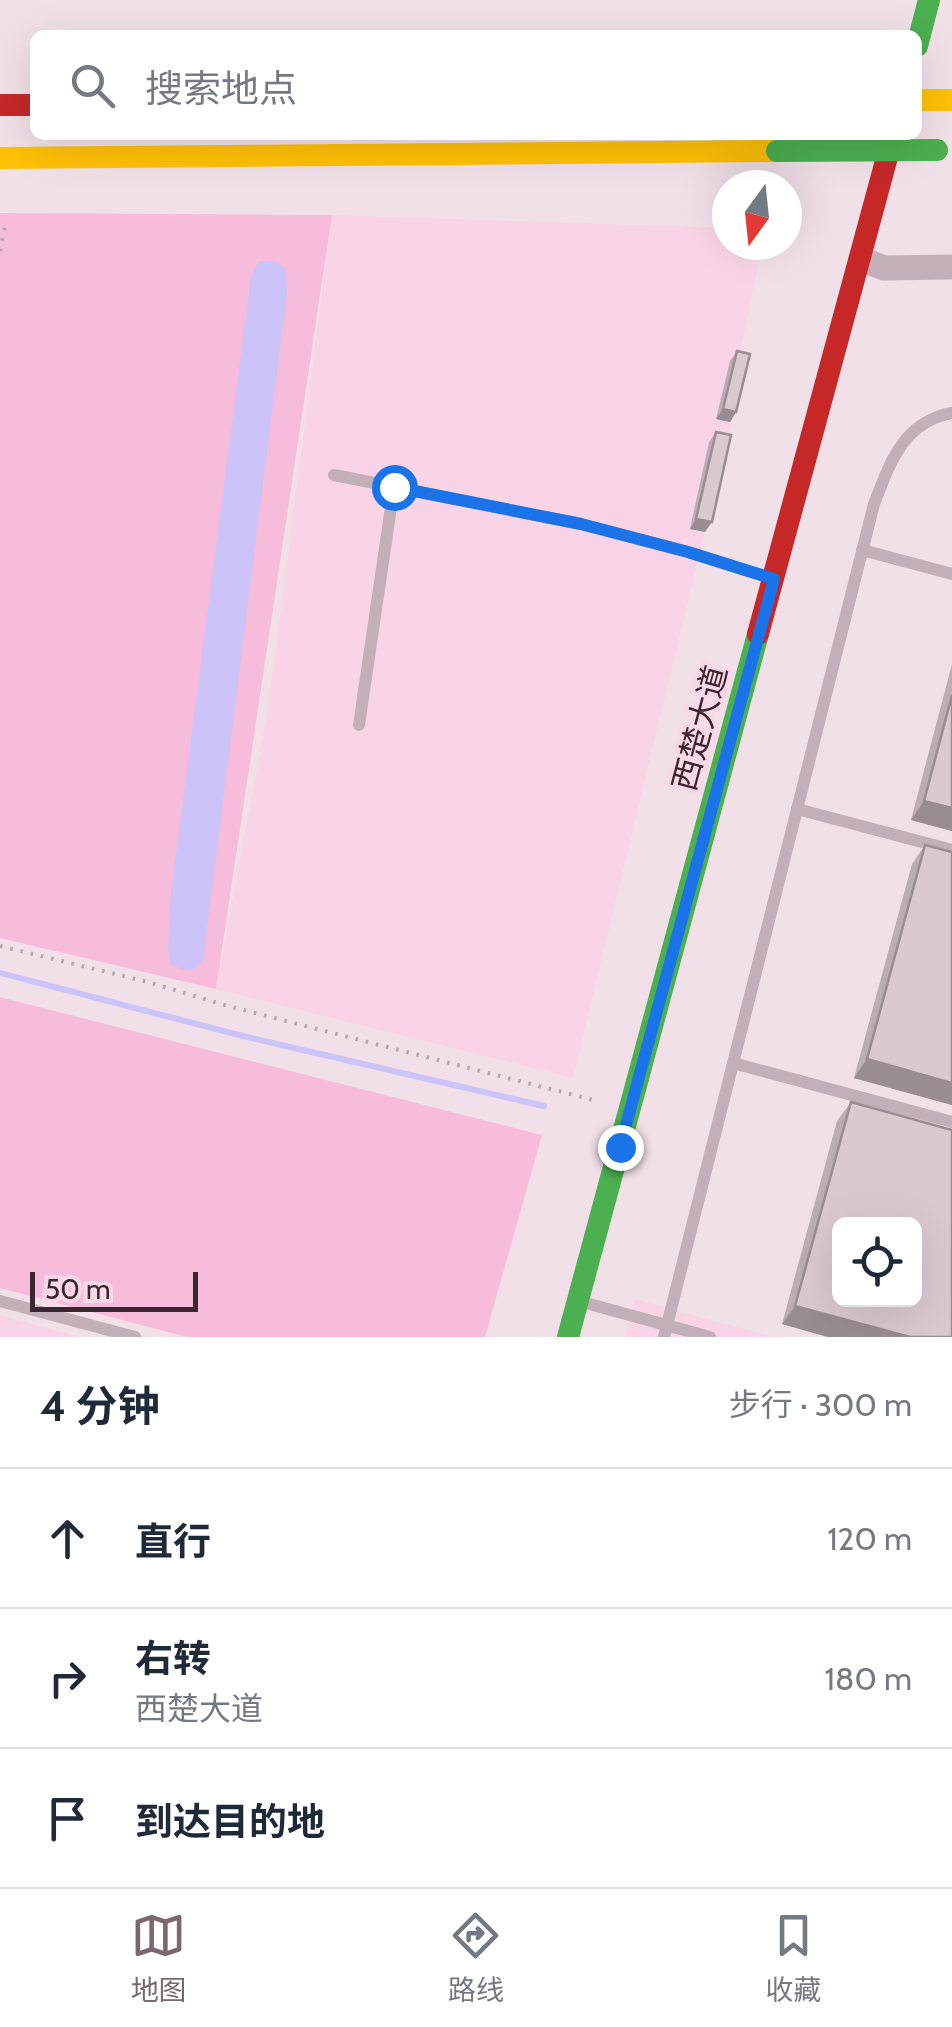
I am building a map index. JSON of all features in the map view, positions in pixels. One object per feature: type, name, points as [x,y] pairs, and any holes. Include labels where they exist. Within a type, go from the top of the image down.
[{"type":"main road","points":[[921,30],[929,0]]},
{"type":"main road","points":[[922,100],[952,100]]},
{"type":"main road","points":[[0,105],[30,105]]},
{"type":"main road","name":"西楚大道","points":[[576,1335],[578,1301],[893,140]]},
{"type":"main road","points":[[0,158],[944,150]]},
{"type":"street","points":[[861,259],[884,268],[952,267]]},
{"type":"lane","points":[[666,1331],[874,504],[890,464],[913,430],[939,415],[952,413]]},
{"type":"lane","points":[[334,475],[581,524],[774,579]]},
{"type":"lane","points":[[358,725],[394,487]]},
{"type":"lane","points":[[862,550],[952,574]]},
{"type":"lane","points":[[797,809],[952,850]]},
{"type":"lane","points":[[734,1063],[952,1122]]},
{"type":"lane","points":[[0,1301],[135,1337]]},
{"type":"lane","points":[[578,1301],[666,1331],[710,1337]]},
{"type":"path","points":[[0,251],[4,226]]},
{"type":"path","points":[[0,946],[630,1109]]},
{"type":"shaded area","points":[[0,213],[332,215],[216,989],[0,938]]},
{"type":"shaded area","points":[[332,215],[712,228],[712,260],[759,260],[739,358],[746,361],[573,1078],[216,989],[268,709]]},
{"type":"shaded area","points":[[258,261],[272,261],[286,268],[287,294],[203,960],[197,968],[184,970],[170,964],[171,893],[251,276]]},
{"type":"shaded area","points":[[0,997],[542,1135],[485,1337],[187,1337],[0,1288]]},
{"type":"shaded area","points":[[635,1299],[773,1337],[625,1337]]},
{"type":"shaded area","points":[[0,1315],[80,1337],[0,1337]]},
{"type":"building","points":[[737,351],[750,354],[736,412],[723,409]]},
{"type":"building","points":[[716,432],[731,435],[712,522],[696,519]]},
{"type":"building","points":[[952,695],[952,808],[924,801]]},
{"type":"building","points":[[925,845],[952,852],[952,1083],[867,1059]]},
{"type":"building","points":[[851,1102],[952,1130],[952,1337],[910,1337],[795,1306]]},
{"type":"waterway","points":[[0,973],[243,1036],[544,1106]]},
{"type":"traffic: fast","points":[[921,30],[929,0]]},
{"type":"traffic: fast","points":[[777,151],[937,150]]},
{"type":"traffic: fast","points":[[568,1337],[758,634]]},
{"type":"traffic: slow","points":[[922,100],[952,100]]},
{"type":"traffic: slow","points":[[0,158],[777,151]]},
{"type":"traffic: jam","points":[[0,105],[30,105]]},
{"type":"traffic: jam","points":[[758,634],[892,140]]},
{"type":"route","points":[[394,487],[581,524],[774,579],[620,1147]]}]
